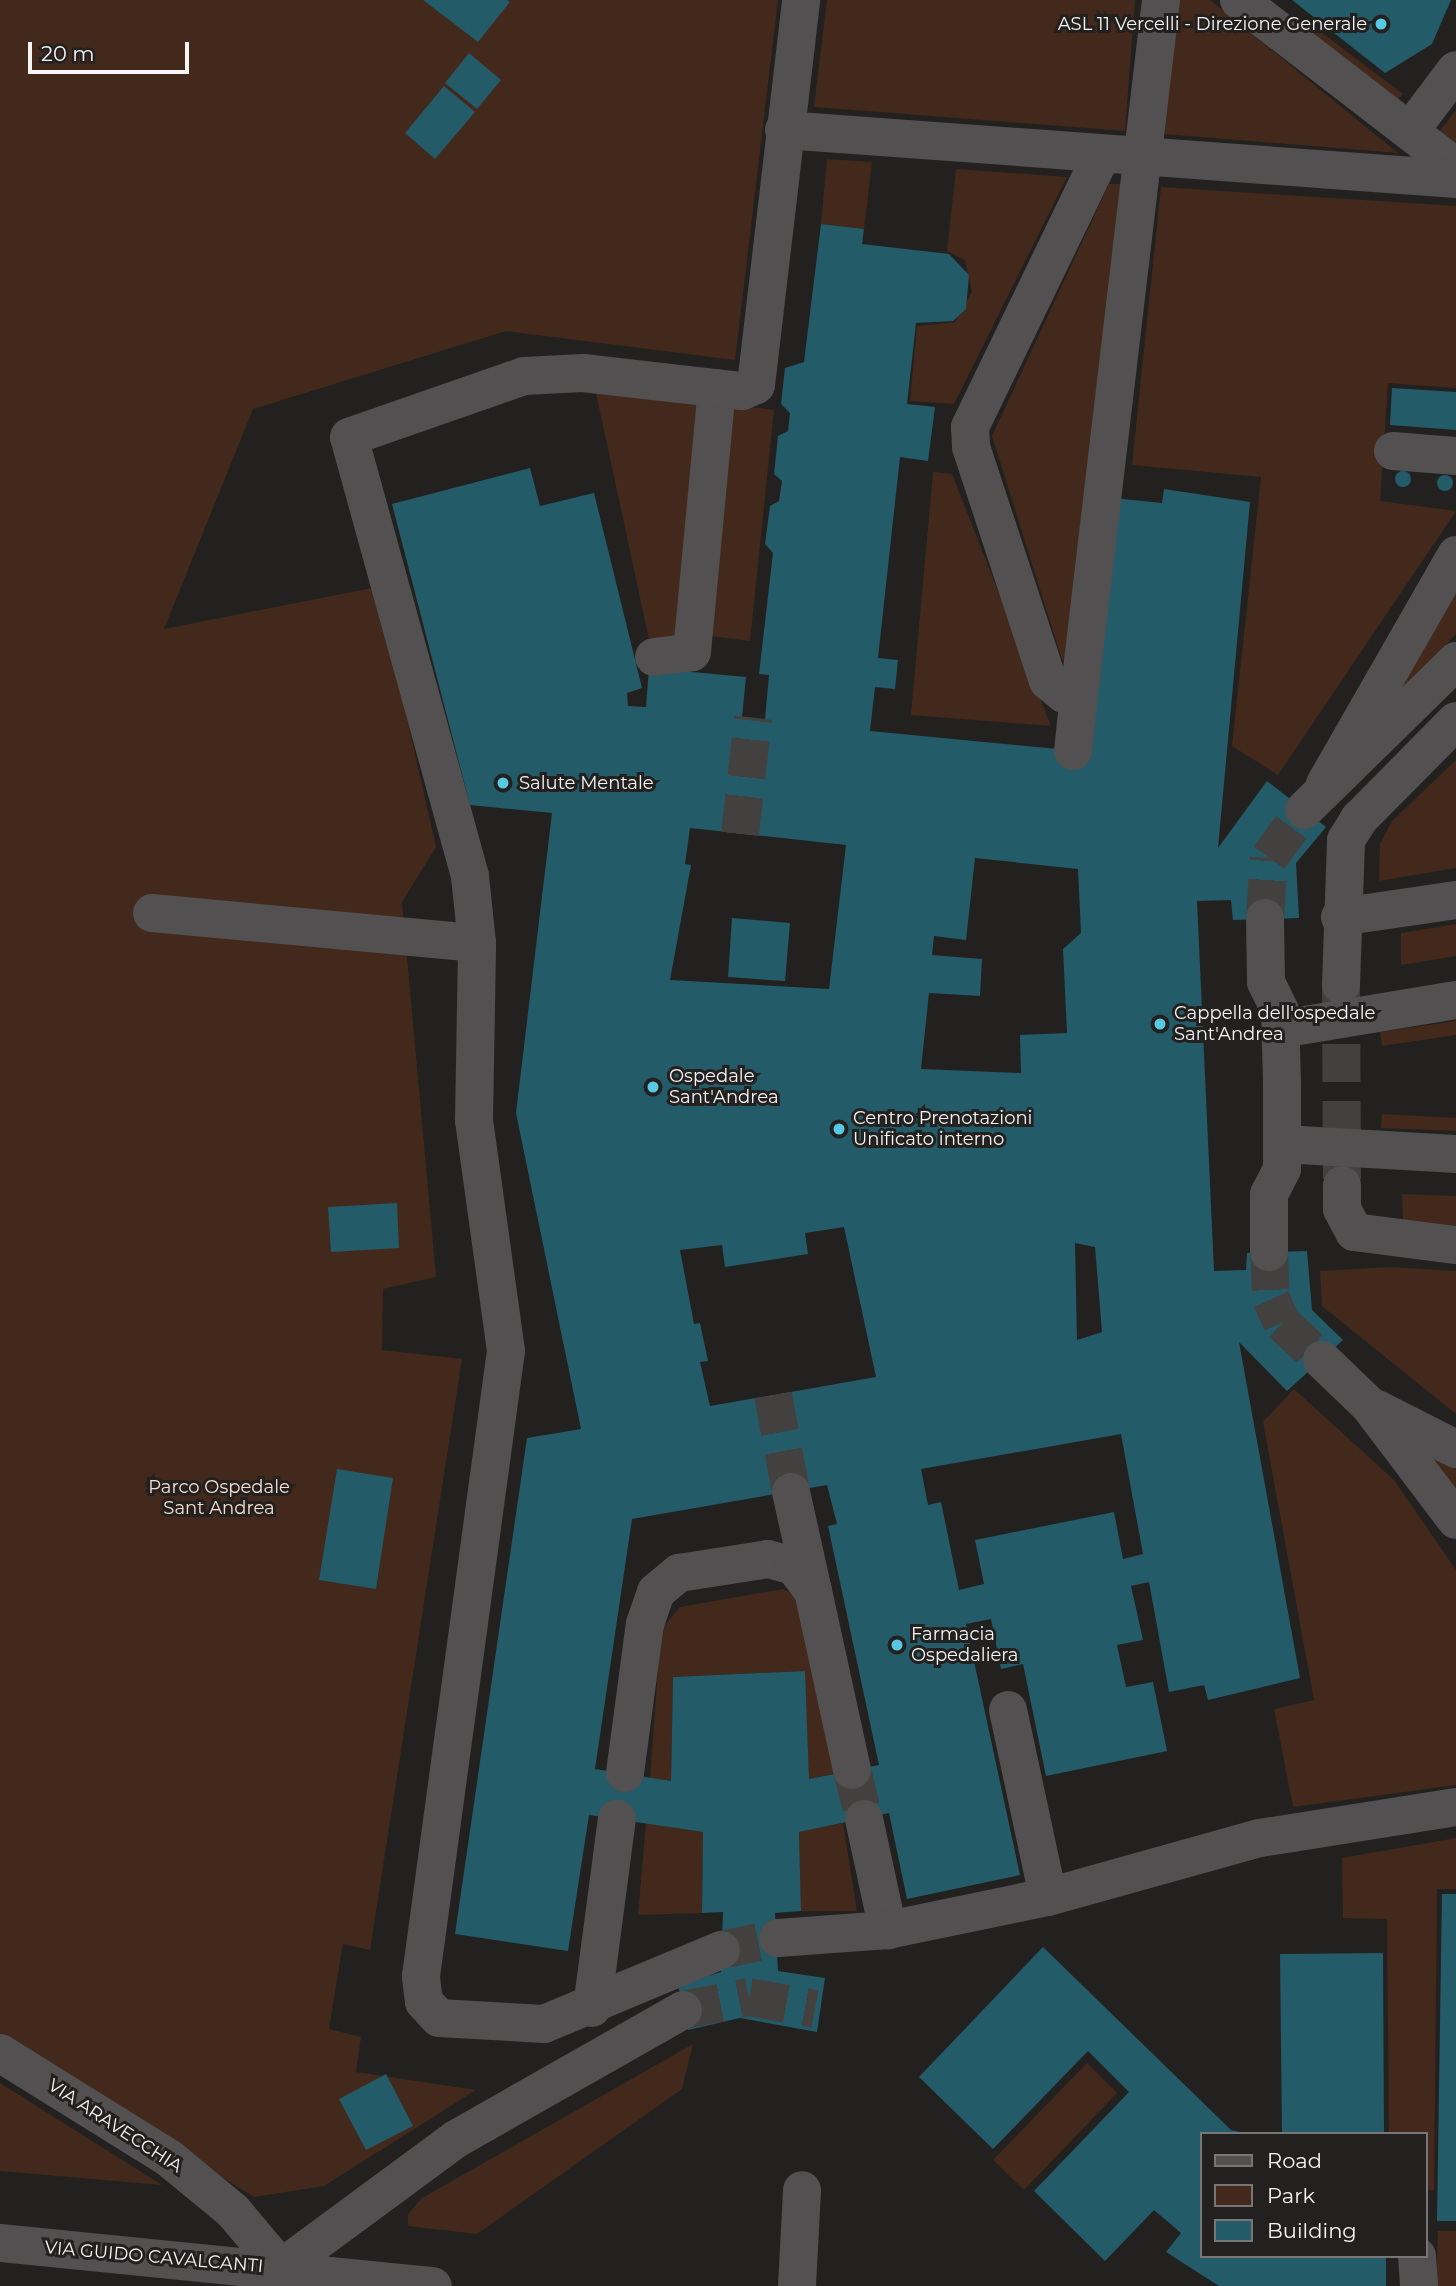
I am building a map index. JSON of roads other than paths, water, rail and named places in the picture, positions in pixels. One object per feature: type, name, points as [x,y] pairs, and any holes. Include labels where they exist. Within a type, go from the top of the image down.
[{"type":"street","points":[[721,1950],[592,2008],[544,2024],[439,2018],[424,2002],[421,1976],[506,1351],[474,1120],[477,943],[470,876],[349,437],[524,376],[583,373],[717,388],[755,385],[801,0]]},
{"type":"street","points":[[1073,751],[1161,0]]},
{"type":"street","points":[[1239,0],[1456,167]]},
{"type":"street","points":[[1410,131],[1456,70]]},
{"type":"street","points":[[784,130],[1143,160],[1456,179]]},
{"type":"street","points":[[1079,695],[1064,694],[1048,681],[971,447],[970,427],[1101,156]]},
{"type":"street","points":[[654,657],[692,652],[717,388]]},
{"type":"street","points":[[1393,451],[1456,456]]},
{"type":"street","points":[[1456,555],[1315,797],[1456,661]]},
{"type":"street","points":[[1341,985],[1340,917],[1346,840],[1359,818],[1456,721]]},
{"type":"street","points":[[1340,917],[1456,900]]},
{"type":"street","points":[[152,913],[477,943]]},
{"type":"street","points":[[1265,918],[1266,982],[1280,1011],[1283,1144],[1282,1169],[1269,1194],[1269,1252]]},
{"type":"street","points":[[1281,1029],[1456,1000]]},
{"type":"street","points":[[1283,1144],[1456,1154]]},
{"type":"street","points":[[1342,1185],[1342,1209],[1354,1232],[1456,1245]]},
{"type":"street","points":[[1322,1360],[1369,1405],[1456,1520]]},
{"type":"street","points":[[1369,1405],[1456,1449]]},
{"type":"street","points":[[791,1492],[852,1770]]},
{"type":"street","points":[[625,1773],[645,1624],[656,1592],[678,1573],[768,1559],[794,1566],[813,1591]]},
{"type":"street","points":[[1008,1710],[1048,1897]]},
{"type":"street","points":[[778,1938],[888,1930],[1048,1897],[1260,1838],[1456,1807]]},
{"type":"street","points":[[592,2008],[617,1819]]},
{"type":"street","points":[[864,1819],[888,1930]]},
{"type":"street","points":[[281,2268],[456,2139],[683,2010]]},
{"type":"street","name":"VIA ARAVECCHIA","points":[[0,2053],[170,2159],[233,2211],[281,2268]]},
{"type":"street","points":[[797,2286],[802,2190]]},
{"type":"street","name":"VIA GUIDO CAVALCANTI","points":[[0,2243],[180,2272],[281,2268],[433,2286]]},
{"type":"street","points":[[1417,2258],[1419,2286]]},
{"type":"tunnel","points":[[740,834],[753,718]]},
{"type":"tunnel","points":[[1265,918],[1269,858],[1304,810]]},
{"type":"tunnel","points":[[1341,987],[1342,1179]]},
{"type":"tunnel","points":[[1269,1252],[1271,1299],[1282,1323],[1322,1360]]},
{"type":"tunnel","points":[[773,1395],[791,1492]]},
{"type":"tunnel","points":[[852,1770],[864,1819]]},
{"type":"tunnel","points":[[721,1950],[778,1938]]},
{"type":"tunnel","points":[[683,2010],[749,1997],[815,2009]]},
{"type":"place","name":"ASL 11 Vercelli - Direzione Generale","points":[[1381,24]]},
{"type":"place","name":"Salute Mentale","points":[[503,783]]},
{"type":"place","name":"Cappella dell'ospedale Sant'Andrea","points":[[1160,1024]]},
{"type":"place","name":"Ospedale Sant'Andrea","points":[[653,1087]]},
{"type":"place","name":"Centro Prenotazioni Unificato interno","points":[[839,1129]]},
{"type":"place","name":"Farmacia Ospedaliera","points":[[897,1645]]},
{"type":"park label","name":"Parco Ospedale Sant Andrea","points":[[219,1498]]}]
